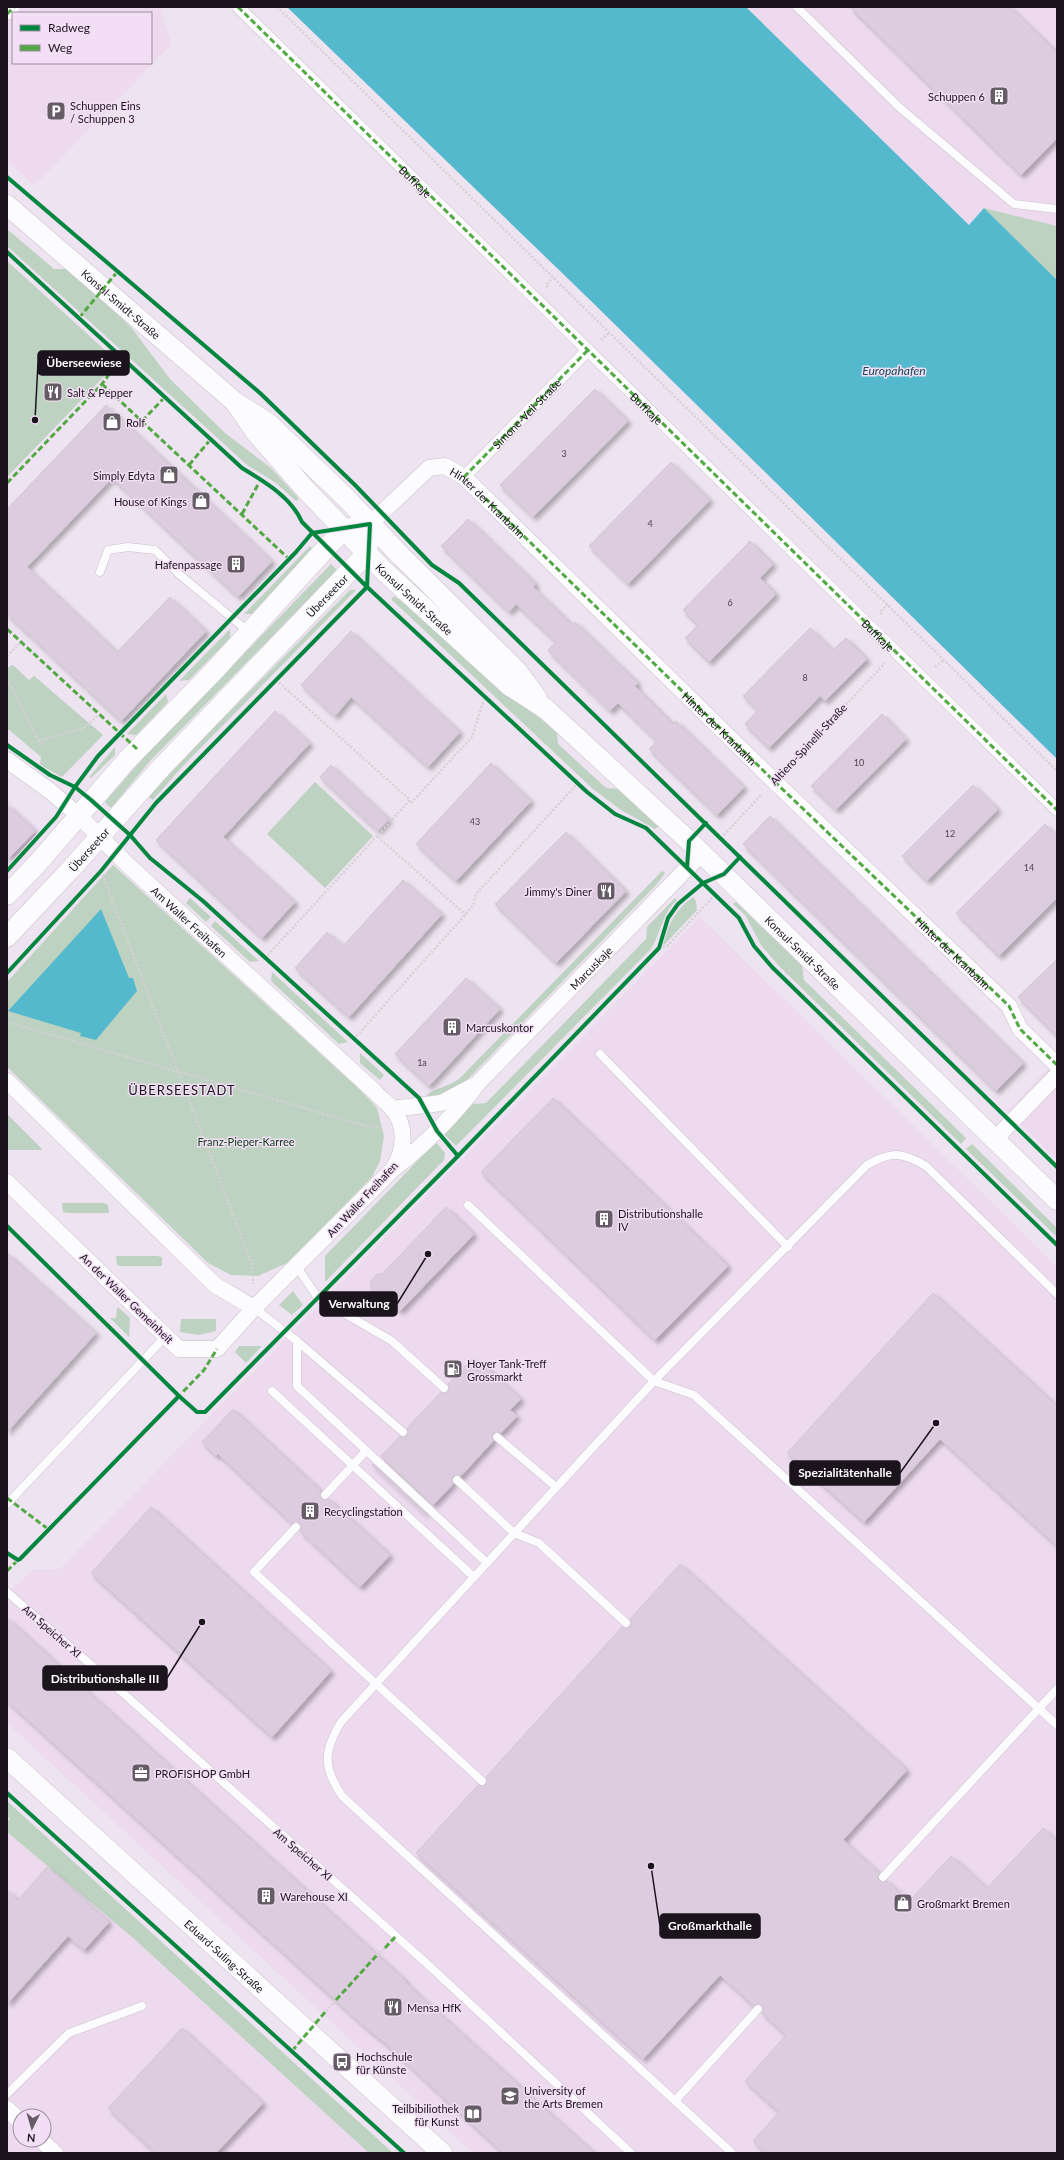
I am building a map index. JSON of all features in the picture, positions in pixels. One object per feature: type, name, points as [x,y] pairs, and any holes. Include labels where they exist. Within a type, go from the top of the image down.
[{"type":"street","points":[[7,14],[14,7]]},
{"type":"street","name":"Buffkaje","points":[[238,7],[1057,810]]},
{"type":"street","name":"Konsul-Smidt-Straße","points":[[7,205],[235,402],[268,423],[345,497],[370,524],[517,671],[546,709],[702,853],[1057,1200]]},
{"type":"street","name":"Simone-Veil-Straße","points":[[464,477],[588,350]]},
{"type":"street","name":"Konsul-Smidt-Straße","points":[[235,402],[257,434],[306,490],[384,571],[510,686],[546,709]]},
{"type":"street","name":"Hinter der Kranbahn","points":[[370,524],[429,468],[445,466],[464,477],[774,781],[1009,1006],[1020,1030],[1057,1065]]},
{"type":"street","points":[[7,895],[37,864],[127,760],[345,529],[370,524],[367,553]]},
{"type":"street","name":"Überseetor","points":[[7,937],[159,770],[367,553]]},
{"type":"street","name":"Am Waller Freihafen","points":[[7,760],[78,815],[99,837],[392,1109],[402,1128],[401,1158],[393,1170],[254,1308]]},
{"type":"street","name":"Marcuskaje","points":[[393,1170],[421,1148],[462,1105],[479,1082],[702,853]]},
{"type":"street","points":[[995,1139],[1057,1075]]},
{"type":"street","points":[[7,1081],[215,1285],[254,1308]]},
{"type":"street","name":"Marcuskaje","points":[[392,1109],[441,1103],[479,1082]]},
{"type":"street","name":"An der Waller Gemeinheit","points":[[7,1182],[179,1349],[217,1349],[254,1308]]},
{"type":"street","name":"Eduard-Suling-Straße","points":[[7,1758],[442,2153]]},
{"type":"lane","points":[[797,7],[899,107],[1014,204],[1057,209]]},
{"type":"lane","points":[[100,572],[108,550],[128,547],[155,550],[180,575],[249,632]]},
{"type":"lane","points":[[600,1054],[788,1247]]},
{"type":"lane","points":[[732,2153],[342,1796],[331,1779],[326,1757],[331,1739],[341,1722],[654,1381],[788,1247],[867,1165],[883,1156],[896,1154],[909,1156],[926,1166],[1057,1294]]},
{"type":"lane","points":[[468,1205],[654,1381],[694,1395],[1057,1725]]},
{"type":"lane","points":[[297,1267],[318,1298],[392,1340],[444,1388]]},
{"type":"lane","points":[[254,1308],[297,1341],[403,1432]]},
{"type":"lane","points":[[7,1504],[166,1336]]},
{"type":"lane","points":[[297,1341],[297,1386],[487,1563]]},
{"type":"lane","points":[[272,1391],[474,1577]]},
{"type":"lane","points":[[498,1437],[556,1487]]},
{"type":"lane","points":[[325,1495],[366,1451]]},
{"type":"lane","points":[[457,1480],[514,1532],[539,1543],[626,1623]]},
{"type":"lane","points":[[296,1527],[254,1572],[482,1781]]},
{"type":"lane","name":"Am Speicher XI","points":[[7,1592],[105,1677],[424,1961],[631,2153]]},
{"type":"lane","points":[[883,1877],[1057,1689]]},
{"type":"lane","points":[[7,2094],[69,2033],[142,2006]]},
{"type":"lane","points":[[675,2101],[758,2010]]},
{"type":"path","points":[[277,7],[1057,771]]},
{"type":"path","points":[[551,290],[546,285],[553,278]]},
{"type":"path","points":[[598,336],[602,340],[609,333]]},
{"type":"path","points":[[884,616],[880,612],[888,604]]},
{"type":"path","points":[[7,656],[21,642]]},
{"type":"path","points":[[933,664],[936,668],[944,660]]},
{"type":"path","points":[[7,679],[42,747]]},
{"type":"path","points":[[276,680],[410,800]]},
{"type":"path","points":[[265,958],[378,837],[410,800],[412,802],[472,737],[485,696]]},
{"type":"path","points":[[38,741],[84,728],[100,715]]},
{"type":"path","points":[[354,1039],[466,915],[473,906],[476,894],[578,783]]},
{"type":"path","points":[[378,837],[466,915]]},
{"type":"path","points":[[101,871],[252,1264],[254,1308]]},
{"type":"path","points":[[659,948],[666,946],[716,895]]},
{"type":"path","points":[[659,948],[662,941]]},
{"type":"path","points":[[782,977],[794,966]]},
{"type":"path","points":[[7,1022],[366,1126],[402,1128]]},
{"type":"path","points":[[378,1956],[385,1948]]},
{"type":"path","points":[[326,2011],[336,2000]]},
{"type":"shaded area","name":"Schuppen Eins / Schuppen 3","points":[[7,7],[160,7],[172,44],[34,186],[7,160]]},
{"type":"shaded area","points":[[746,7],[1057,7],[1057,226],[984,208],[969,226]]},
{"type":"shaded area","points":[[7,799],[40,830],[7,864]]},
{"type":"shaded area","points":[[700,917],[1057,1266],[1057,2153],[473,2153],[7,1723],[7,1594],[31,1570],[60,1569]]},
{"type":"shaded area","points":[[1057,1059],[1057,1160],[1007,1111]]},
{"type":"shaded area","points":[[7,1832],[132,1937],[369,2153],[7,2153]]},
{"type":"green space","points":[[984,208],[1057,226],[1057,280]]},
{"type":"green space","points":[[7,229],[54,269],[68,269],[131,327],[170,379],[225,433],[271,468],[299,499],[296,501],[276,483],[247,465],[7,246]]},
{"type":"green space","points":[[7,261],[118,362],[7,477]]},
{"type":"green space","points":[[310,546],[312,548],[311,552],[253,614],[244,614]]},
{"type":"green space","points":[[331,564],[337,570],[151,760],[111,808],[105,802],[145,756]]},
{"type":"green space","points":[[350,590],[356,590],[182,767],[153,800],[149,797],[178,764]]},
{"type":"green space","points":[[394,596],[407,605],[557,733],[558,744],[606,788],[619,789],[659,826],[655,829],[621,810],[593,789],[391,599]]},
{"type":"green space","points":[[230,629],[230,638],[189,680],[179,681]]},
{"type":"green space","points":[[13,665],[29,680],[34,676],[103,735],[62,777],[40,765],[41,757],[7,728],[7,668]]},
{"type":"green space","points":[[166,694],[168,702],[136,735],[127,734]]},
{"type":"green space","points":[[115,747],[115,755],[91,778],[89,777]]},
{"type":"green space","points":[[315,782],[373,836],[325,888],[267,834]]},
{"type":"green space","name":"Franz-Pieper-Karree","points":[[113,865],[359,1089],[377,1108],[384,1136],[380,1161],[372,1177],[287,1263],[258,1276],[231,1275],[208,1263],[7,1067],[7,982]]},
{"type":"green space","points":[[662,871],[665,873],[658,883],[465,1082],[448,1093],[427,1098],[426,1096],[429,1093],[460,1078]]},
{"type":"green space","points":[[693,897],[696,901],[697,910],[664,945],[662,943],[667,929],[674,917]]},
{"type":"green space","points":[[190,898],[211,917],[206,922],[186,903]]},
{"type":"green space","points":[[675,898],[677,900],[668,911],[651,949],[456,1146],[444,1134],[473,1104],[486,1103],[646,939],[647,927]]},
{"type":"green space","points":[[736,902],[802,966],[804,980],[966,1138],[961,1144],[779,966],[761,945],[745,915],[733,904]]},
{"type":"green space","points":[[215,921],[259,961],[250,962],[211,926]]},
{"type":"green space","points":[[272,972],[348,1042],[339,1044],[271,981]]},
{"type":"green space","points":[[360,1053],[384,1075],[380,1080],[360,1063]]},
{"type":"green space","points":[[7,1114],[43,1150],[7,1150]]},
{"type":"green space","points":[[436,1142],[445,1153],[444,1160],[325,1282],[325,1256]]},
{"type":"green space","points":[[972,1144],[1057,1228],[1057,1237],[966,1149]]},
{"type":"green space","points":[[62,1203],[104,1203],[108,1205],[109,1213],[67,1213],[63,1212]]},
{"type":"green space","points":[[116,1256],[162,1257],[162,1266],[121,1266],[117,1265]]},
{"type":"green space","points":[[293,1291],[303,1305],[292,1315],[279,1305]]},
{"type":"green space","points":[[117,1308],[119,1308],[130,1318],[129,1337],[110,1318],[116,1318]]},
{"type":"green space","points":[[181,1319],[216,1319],[216,1331],[199,1335],[180,1332]]},
{"type":"green space","points":[[239,1346],[262,1346],[246,1363],[235,1352]]},
{"type":"green space","points":[[7,1801],[393,2153],[369,2153],[132,1937],[7,1832],[7,1822],[10,1819],[7,1816]]},
{"type":"water","name":"Europahafen","points":[[287,7],[746,7],[969,225],[984,208],[1057,280],[1057,759],[589,299]]},
{"type":"water","points":[[101,909],[129,978],[133,978],[137,991],[96,1040],[80,1036],[81,1033],[8,1011]]},
{"type":"building","name":"Schuppen 6","points":[[850,7],[1010,7],[1057,53],[1057,138],[1021,175]]},
{"type":"building","points":[[595,389],[628,421],[533,517],[500,485]]},
{"type":"building","name":"Hafenpassage","points":[[106,405],[272,561],[238,597],[112,478],[27,567],[117,652],[170,597],[206,631],[121,721],[7,614],[7,509]]},
{"type":"building","points":[[671,462],[710,500],[628,584],[589,546]]},
{"type":"building","points":[[468,519],[536,584],[533,587],[572,625],[575,622],[638,683],[635,686],[673,724],[676,721],[744,787],[717,815],[649,749],[657,741],[618,703],[610,711],[548,650],[556,642],[516,604],[509,612],[441,546]]},
{"type":"building","points":[[750,541],[773,564],[760,578],[776,594],[709,662],[685,638],[698,625],[683,610]]},
{"type":"building","points":[[810,628],[833,650],[846,638],[867,659],[825,701],[820,696],[769,748],[745,724],[758,710],[743,696]]},
{"type":"building","points":[[351,631],[460,732],[428,767],[351,697],[335,716],[301,685]]},
{"type":"building","points":[[275,711],[310,743],[223,837],[295,902],[262,938],[156,840]]},
{"type":"building","points":[[882,714],[906,739],[836,810],[811,786]]},
{"type":"building","points":[[491,763],[531,801],[456,881],[416,844]]},
{"type":"building","points":[[331,765],[389,819],[378,831],[320,777]]},
{"type":"building","points":[[973,785],[998,809],[927,881],[902,856]]},
{"type":"building","points":[[7,805],[35,831],[7,860]]},
{"type":"building","points":[[770,816],[1023,1063],[996,1091],[743,844]]},
{"type":"building","points":[[1045,824],[1057,837],[1057,898],[999,956],[956,913]]},
{"type":"building","points":[[566,832],[626,891],[556,963],[495,904]]},
{"type":"building","points":[[403,880],[442,914],[349,1017],[295,968],[327,932],[343,946]]},
{"type":"building","points":[[1057,959],[1057,1036],[1018,997]]},
{"type":"building","name":"Marcuskontor","points":[[466,978],[500,1009],[429,1086],[395,1054]]},
{"type":"building","name":"Distributionshalle IV","points":[[553,1098],[728,1266],[655,1340],[481,1172]]},
{"type":"building","points":[[446,1207],[474,1234],[400,1311],[384,1296],[372,1291],[370,1282],[377,1274],[382,1274]]},
{"type":"building","points":[[7,1253],[96,1333],[7,1432]]},
{"type":"building","points":[[933,1293],[1057,1406],[1057,1546],[940,1439],[864,1522],[787,1453]]},
{"type":"building","points":[[473,1358],[478,1363],[480,1361],[521,1399],[510,1410],[517,1416],[501,1433],[493,1433],[493,1441],[461,1476],[453,1476],[453,1484],[433,1505],[381,1456],[400,1436],[407,1436],[407,1428],[441,1392],[448,1392],[448,1384]]},
{"type":"building","name":"Recyclingstation","points":[[233,1409],[321,1491],[320,1496],[322,1499],[329,1499],[390,1555],[360,1587],[300,1531],[301,1526],[299,1523],[292,1523],[218,1454],[216,1456],[202,1442]]},
{"type":"building","points":[[373,1464],[426,1513],[425,1514],[372,1465]]},
{"type":"building","points":[[151,1507],[331,1671],[272,1737],[91,1573]]},
{"type":"building","points":[[680,1564],[907,1770],[843,1840],[879,1873],[878,1878],[880,1881],[887,1881],[909,1901],[951,1856],[987,1888],[1043,1828],[1057,1841],[1057,2153],[766,2153],[753,2141],[779,2112],[745,2081],[786,2035],[762,2013],[763,2010],[761,2005],[757,2004],[754,2006],[720,1975],[643,2059],[416,1853],[478,1785],[483,1786],[486,1784],[486,1777],[622,1627],[630,1627],[630,1619]]},
{"type":"building","name":"Warehouse XI","points":[[7,1618],[594,2153],[503,2153],[384,2042],[365,2027],[7,1701]]},
{"type":"building","points":[[47,1867],[109,1922],[84,1950],[68,1936],[7,2004],[7,1890],[18,1900]]},
{"type":"building","points":[[182,2028],[263,2103],[216,2153],[156,2153],[108,2108]]},
{"type":"marked path","points":[[7,14],[14,7]]},
{"type":"marked path","points":[[238,7],[1057,810]]},
{"type":"marked path","points":[[79,318],[118,271]]},
{"type":"marked path","points":[[464,477],[588,350]]},
{"type":"marked path","points":[[7,483],[102,384],[110,373],[115,352]]},
{"type":"marked path","points":[[102,384],[289,559]]},
{"type":"marked path","points":[[142,421],[165,397]]},
{"type":"marked path","points":[[189,465],[211,439]]},
{"type":"marked path","points":[[242,514],[261,479]]},
{"type":"marked path","points":[[485,498],[774,781],[1009,1006],[1020,1029],[1057,1065]]},
{"type":"marked path","points":[[7,629],[137,749]]},
{"type":"marked path","points":[[177,1398],[204,1370],[217,1349]]},
{"type":"marked path","points":[[7,1498],[48,1529]]},
{"type":"marked path","points":[[7,1571],[20,1558]]},
{"type":"marked path","points":[[385,1948],[396,1936]]},
{"type":"marked path","points":[[336,2000],[377,1955]]},
{"type":"marked path","points":[[292,2051],[326,2011]]},
{"type":"cycle path","points":[[7,177],[260,393],[355,485],[432,565],[459,583],[1057,1167]]},
{"type":"cycle path","points":[[7,252],[242,468],[268,485],[284,498],[291,505],[302,522],[365,585],[587,792],[615,814],[646,828],[739,918],[754,946],[772,967],[1057,1245]]},
{"type":"cycle path","points":[[7,871],[56,817],[75,787],[98,756],[296,552],[312,533],[370,524],[367,587],[156,803],[101,871],[7,973]]},
{"type":"cycle path","points":[[7,745],[50,775],[75,787],[130,835],[150,858],[203,901],[419,1098],[437,1131],[458,1156]]},
{"type":"cycle path","points":[[687,867],[689,841],[706,823]]},
{"type":"cycle path","points":[[7,1226],[179,1396],[197,1412],[205,1412],[458,1156],[659,948],[668,918],[678,904],[703,883],[724,874],[740,857]]},
{"type":"cycle path","points":[[7,1553],[18,1560],[20,1559],[179,1396]]},
{"type":"cycle path","points":[[7,1793],[404,2153]]},
{"type":"place","name":"Schuppen 6","points":[[999,96]]},
{"type":"place","name":"Schuppen Eins / Schuppen 3","points":[[56,111]]},
{"type":"place","name":"Salt & Pepper","points":[[53,392]]},
{"type":"place","name":"Überseewiese","points":[[35,420]]},
{"type":"place","name":"Rolf","points":[[112,422]]},
{"type":"place","name":"Simply Edyta","points":[[169,475]]},
{"type":"place","name":"House of Kings","points":[[201,501]]},
{"type":"place","name":"Hafenpassage","points":[[236,564]]},
{"type":"place","name":"Jimmy's Diner","points":[[606,891]]},
{"type":"place","name":"Marcuskontor","points":[[452,1027]]},
{"type":"place","name":"Distributionshalle IV","points":[[604,1219]]},
{"type":"place","name":"Verwaltung","points":[[428,1254]]},
{"type":"place","name":"Hoyer Tank-Treff Grossmarkt","points":[[453,1369]]},
{"type":"place","name":"Spezialitätenhalle","points":[[936,1423]]},
{"type":"place","name":"Recyclingstation","points":[[310,1511]]},
{"type":"place","name":"Distributionshalle III","points":[[202,1622]]},
{"type":"place","name":"PROFISHOP GmbH","points":[[141,1773]]},
{"type":"place","name":"Großmarkthalle","points":[[651,1866]]},
{"type":"place","name":"Warehouse XI","points":[[266,1896]]},
{"type":"place","name":"Großmarkt Bremen","points":[[903,1903]]},
{"type":"place","name":"Mensa HfK","points":[[393,2007]]},
{"type":"place","name":"Hochschule für Künste","points":[[342,2062]]},
{"type":"place","name":"University of the Arts Bremen","points":[[510,2096]]},
{"type":"place","name":"Teilbibiliothek für Kunst","points":[[473,2114]]},
{"type":"district","name":"ÜBERSEESTADT","points":[[182,1090]]}]
